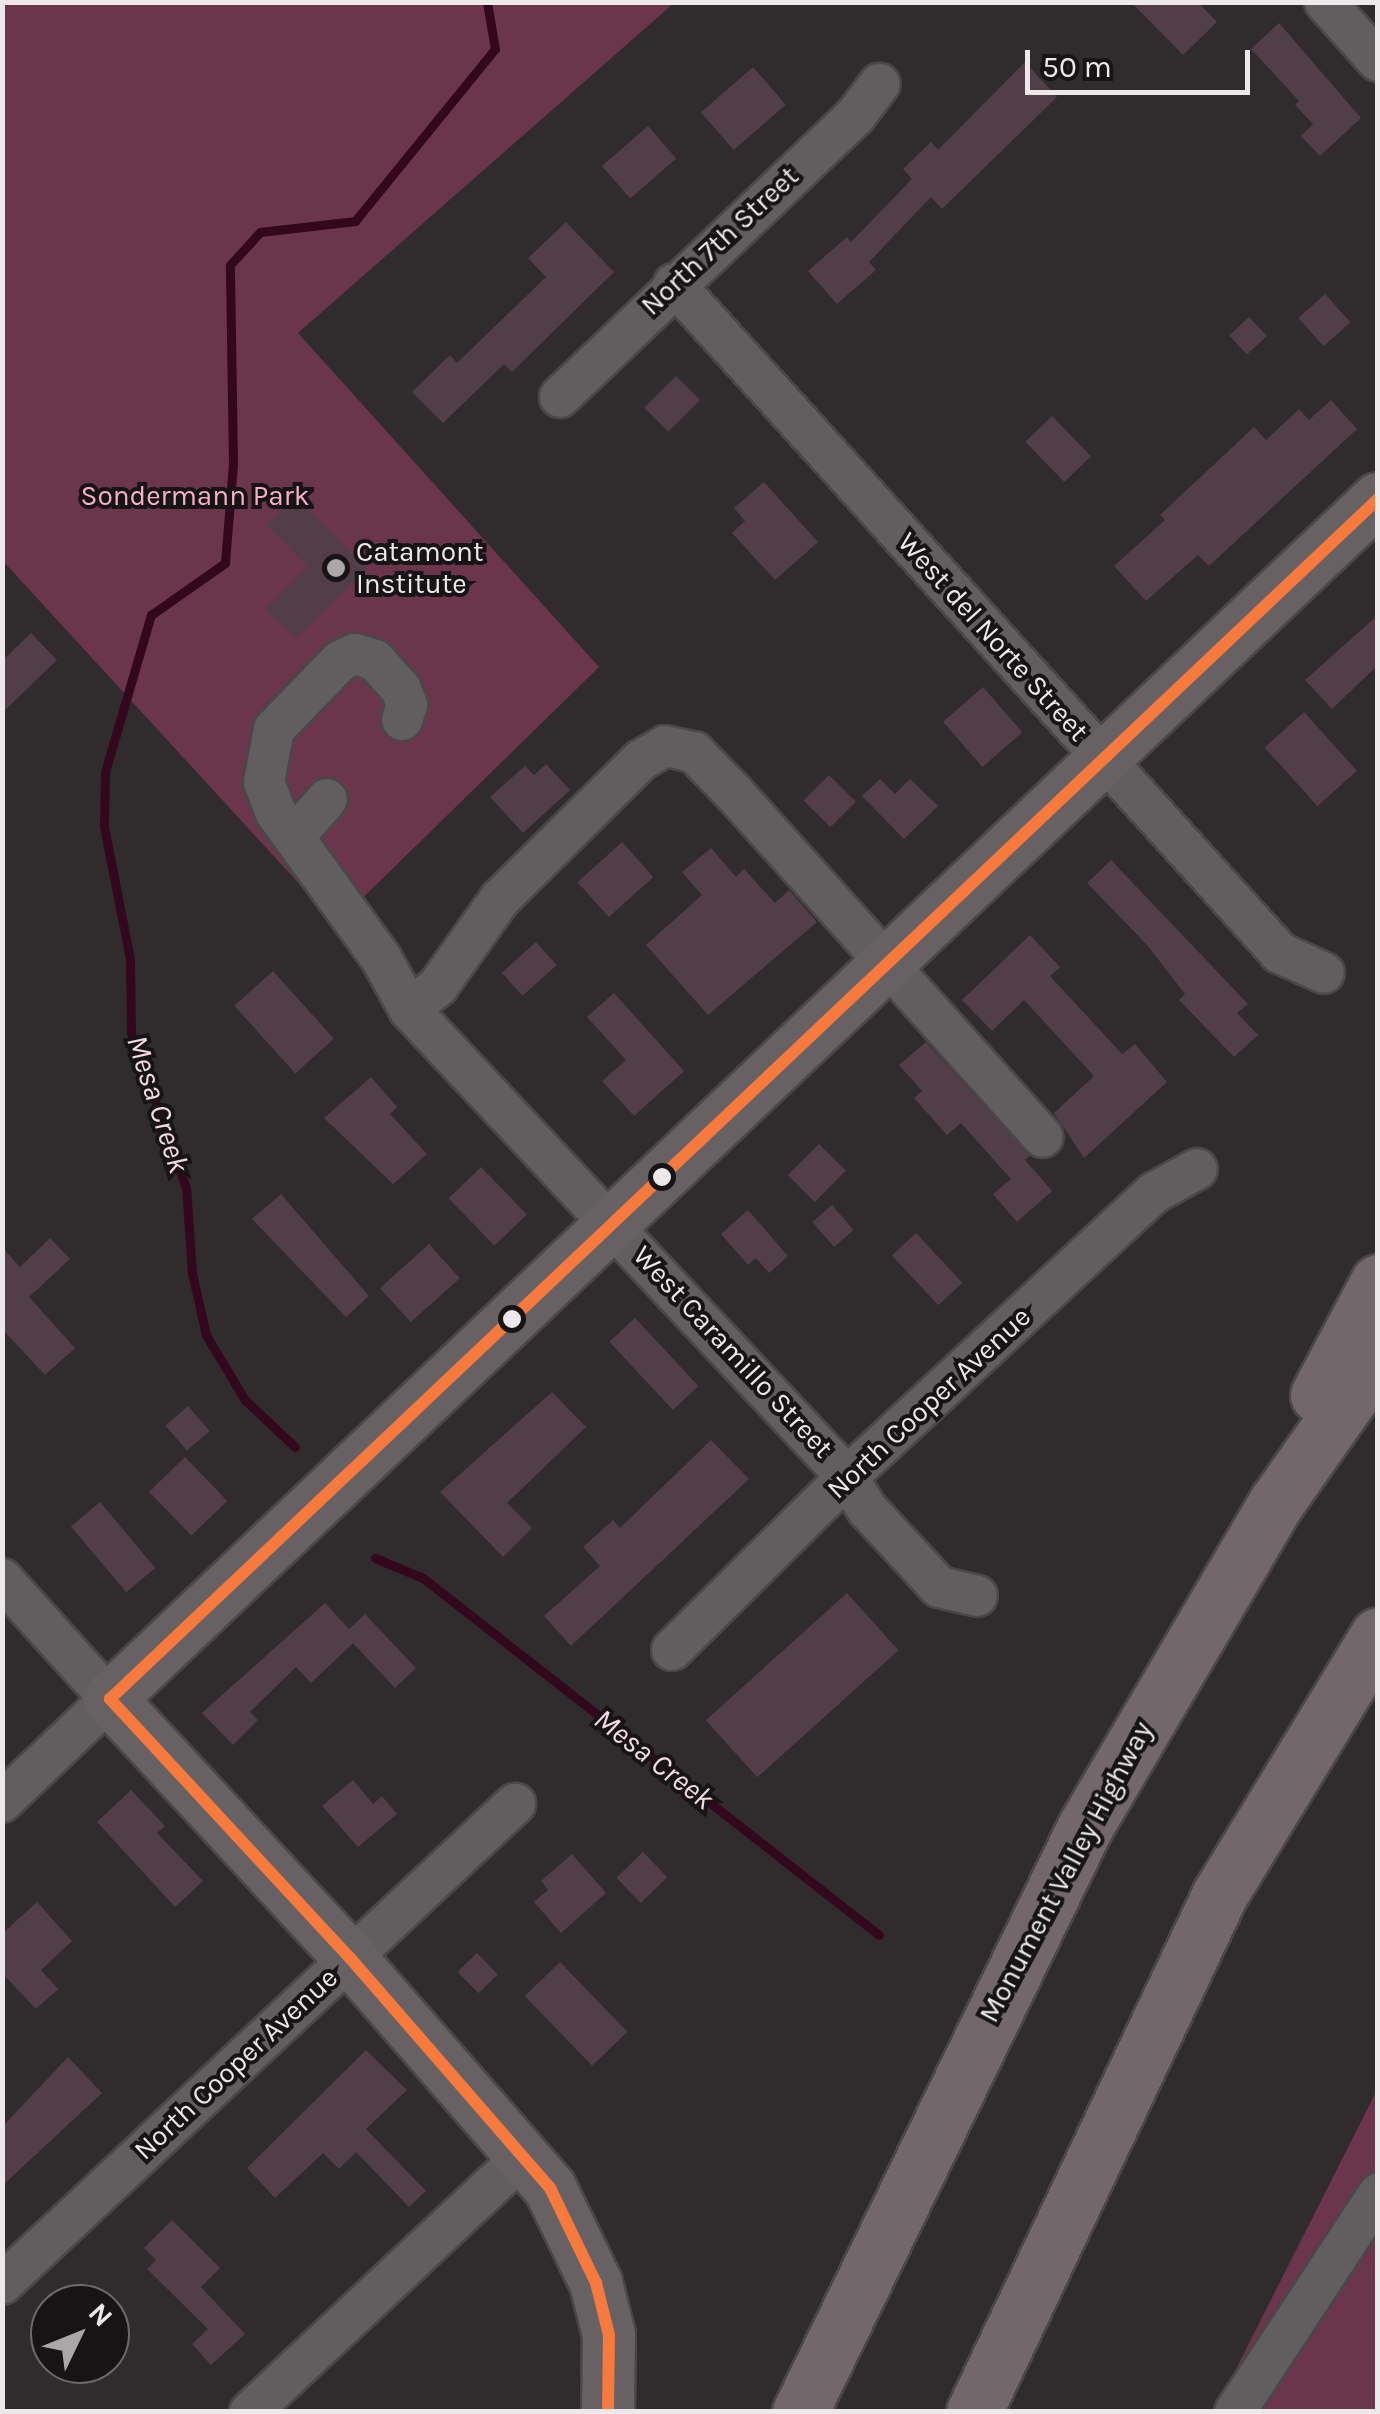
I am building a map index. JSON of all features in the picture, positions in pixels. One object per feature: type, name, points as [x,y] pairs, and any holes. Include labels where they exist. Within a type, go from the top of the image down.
[{"type":"highway","points":[[1214,1603],[1378,1282]]},
{"type":"highway","name":"Monument Valley Highway","points":[[800,2412],[1084,1827],[1214,1603],[1378,1358]]},
{"type":"highway","points":[[974,2412],[1220,1894],[1378,1635]]},
{"type":"highway","points":[[1220,1894],[1378,1698]]},
{"type":"main road","points":[[608,2412],[609,2334],[596,2283],[576,2234],[525,2155],[349,1957],[110,1699],[1378,499]]},
{"type":"street","points":[[1325,2],[1378,60]]},
{"type":"street","name":"North 7th Street","points":[[560,397],[674,284],[856,115],[879,84]]},
{"type":"street","name":"West del Norte Street","points":[[674,284],[1280,953],[1324,973]]},
{"type":"street","name":"West Caramillo Street","points":[[402,720],[407,705],[401,689],[375,660],[355,654],[298,700],[274,729],[264,782],[294,837],[409,1009],[586,1201],[614,1222],[848,1477],[868,1510],[939,1586],[977,1596]]},
{"type":"street","points":[[409,1009],[438,986],[500,899],[641,760],[665,746],[694,752],[708,766],[884,967],[1043,1137]]},
{"type":"street","points":[[294,837],[327,800]]},
{"type":"street","name":"North Cooper Avenue","points":[[672,1650],[848,1477],[1154,1193],[1196,1168]]},
{"type":"street","points":[[2,1579],[110,1699],[2,1802]]},
{"type":"street","name":"North Cooper Avenue","points":[[2,2284],[514,1804]]},
{"type":"street","points":[[250,2412],[525,2155]]},
{"type":"street","points":[[1235,2412],[1378,2194]]},
{"type":"green space","name":"Sondermann Park","points":[[3,3],[674,3],[298,333],[599,667],[336,924],[3,561]]},
{"type":"green space","points":[[1377,2090],[1377,2411],[1218,2412],[1240,2361]]},
{"type":"building","points":[[1131,2],[1198,2],[1217,22],[1183,55]]},
{"type":"building","points":[[1279,23],[1361,118],[1320,156],[1301,136],[1313,124],[1295,105],[1299,101],[1251,49]]},
{"type":"building","points":[[1025,62],[1057,97],[942,209],[931,197],[869,262],[876,270],[837,304],[808,271],[847,237],[851,242],[912,179],[903,169],[931,142],[938,150]]},
{"type":"building","points":[[753,67],[786,105],[734,150],[701,112]]},
{"type":"building","points":[[648,126],[676,158],[630,198],[602,166]]},
{"type":"building","points":[[566,222],[614,272],[512,372],[504,364],[443,423],[412,392],[450,355],[457,363],[546,277],[528,258]]},
{"type":"building","points":[[1325,294],[1350,322],[1324,346],[1298,318]]},
{"type":"building","points":[[1249,317],[1267,336],[1247,354],[1229,335]]},
{"type":"building","points":[[676,376],[700,400],[668,432],[644,408]]},
{"type":"building","points":[[1331,400],[1357,429],[1209,566],[1198,555],[1146,601],[1114,566],[1165,520],[1160,515],[1254,427],[1266,440],[1299,409],[1309,420]]},
{"type":"building","points":[[1052,416],[1091,456],[1064,482],[1025,442]]},
{"type":"building","points":[[764,482],[818,542],[775,580],[732,533],[745,521],[734,508]]},
{"type":"building","name":"Catamont Institute","points":[[295,498],[367,569],[296,637],[266,609],[308,567],[267,525]]},
{"type":"building","points":[[1378,615],[1378,665],[1332,709],[1305,680]]},
{"type":"building","points":[[31,633],[57,660],[2,713],[2,661]]},
{"type":"building","points":[[983,687],[1022,732],[982,767],[943,722]]},
{"type":"building","points":[[1304,712],[1357,771],[1317,806],[1265,747]]},
{"type":"building","points":[[546,764],[570,790],[523,833],[490,797],[525,766],[534,775]]},
{"type":"building","points":[[829,775],[856,802],[830,827],[804,800]]},
{"type":"building","points":[[880,779],[895,794],[910,779],[938,806],[904,839],[862,796]]},
{"type":"building","points":[[622,842],[653,877],[609,917],[577,882]]},
{"type":"building","points":[[711,848],[736,877],[744,869],[775,903],[789,890],[817,922],[708,1015],[646,945],[702,895],[682,872]]},
{"type":"building","points":[[1111,860],[1248,1004],[1237,1013],[1258,1035],[1234,1057],[1179,1000],[1185,994],[1147,945],[1087,883]]},
{"type":"building","points":[[1030,935],[1060,967],[1050,976],[1122,1054],[1135,1044],[1167,1082],[1084,1158],[1054,1113],[1094,1076],[1024,1000],[992,1031],[962,1000]]},
{"type":"building","points":[[536,942],[557,965],[523,996],[502,973]]},
{"type":"building","points":[[273,971],[334,1039],[295,1073],[234,1006]]},
{"type":"building","points":[[614,993],[684,1071],[634,1116],[602,1081],[626,1060],[587,1017]]},
{"type":"building","points":[[926,1042],[1030,1156],[1025,1160],[1052,1191],[1017,1222],[993,1194],[1011,1179],[961,1123],[947,1135],[914,1098],[922,1091],[899,1065]]},
{"type":"building","points":[[371,1077],[397,1107],[390,1114],[427,1154],[393,1184],[324,1118]]},
{"type":"building","points":[[819,1144],[846,1171],[815,1202],[788,1175]]},
{"type":"building","points":[[481,1167],[527,1214],[494,1246],[449,1198]]},
{"type":"building","points":[[281,1194],[369,1296],[346,1317],[252,1219]]},
{"type":"building","points":[[832,1205],[854,1230],[834,1247],[812,1222]]},
{"type":"building","points":[[748,1210],[788,1256],[769,1273],[756,1258],[748,1265],[721,1234]]},
{"type":"building","points":[[916,1233],[962,1283],[938,1305],[892,1256]]},
{"type":"building","points":[[50,1238],[70,1259],[29,1297],[75,1348],[45,1375],[2,1329],[2,1247],[20,1267]]},
{"type":"building","points":[[429,1244],[460,1278],[411,1322],[380,1288]]},
{"type":"building","points":[[635,1318],[698,1386],[673,1410],[609,1342]]},
{"type":"building","points":[[552,1392],[586,1427],[507,1503],[532,1528],[503,1557],[440,1492]]},
{"type":"building","points":[[188,1406],[210,1431],[187,1451],[165,1426]]},
{"type":"building","points":[[711,1440],[749,1479],[571,1646],[544,1616],[600,1566],[583,1547],[613,1520],[620,1528]]},
{"type":"building","points":[[185,1457],[227,1501],[191,1536],[149,1492]]},
{"type":"building","points":[[100,1502],[155,1568],[126,1592],[71,1526]]},
{"type":"building","points":[[847,1593],[899,1650],[757,1777],[706,1720]]},
{"type":"building","points":[[325,1603],[349,1629],[365,1614],[416,1668],[395,1688],[353,1643],[311,1683],[296,1667],[250,1712],[258,1720],[233,1745],[202,1713]]},
{"type":"building","points":[[353,1780],[373,1804],[382,1796],[397,1814],[358,1847],[322,1806]]},
{"type":"building","points":[[131,1790],[165,1826],[157,1833],[203,1881],[175,1907],[97,1822]]},
{"type":"building","points":[[643,1852],[667,1877],[641,1903],[616,1878]]},
{"type":"building","points":[[572,1854],[606,1893],[561,1933],[534,1902],[548,1890],[541,1881]]},
{"type":"building","points":[[37,1902],[72,1941],[41,1970],[58,1989],[36,2009],[2,1973],[2,1934]]},
{"type":"building","points":[[477,1953],[498,1975],[478,1993],[458,1972]]},
{"type":"building","points":[[560,1962],[627,2032],[592,2066],[525,1996]]},
{"type":"building","points":[[366,2050],[407,2090],[366,2129],[426,2191],[409,2207],[356,2152],[339,2169],[323,2153],[275,2198],[247,2168]]},
{"type":"building","points":[[68,2057],[102,2093],[2,2186],[2,2127]]},
{"type":"building","points":[[172,2220],[220,2268],[201,2287],[245,2334],[211,2365],[192,2344],[208,2329],[147,2269],[156,2260],[144,2248]]},
{"type":"waterway","name":"Mesa Creek","points":[[295,1447],[245,1400],[206,1335],[192,1273],[186,1188],[131,1033],[130,959],[104,826],[105,772],[151,615],[225,563],[233,463],[230,265],[260,232],[355,221],[495,49],[487,2]]},
{"type":"waterway","name":"Mesa Creek","points":[[375,1558],[423,1578],[879,1935]]},
{"type":"transit line","points":[[608,2412],[609,2335],[596,2283],[550,2188],[349,1957],[110,1699],[1378,499]]},
{"type":"place","name":"Catamont Institute","points":[[336,568]]}]
